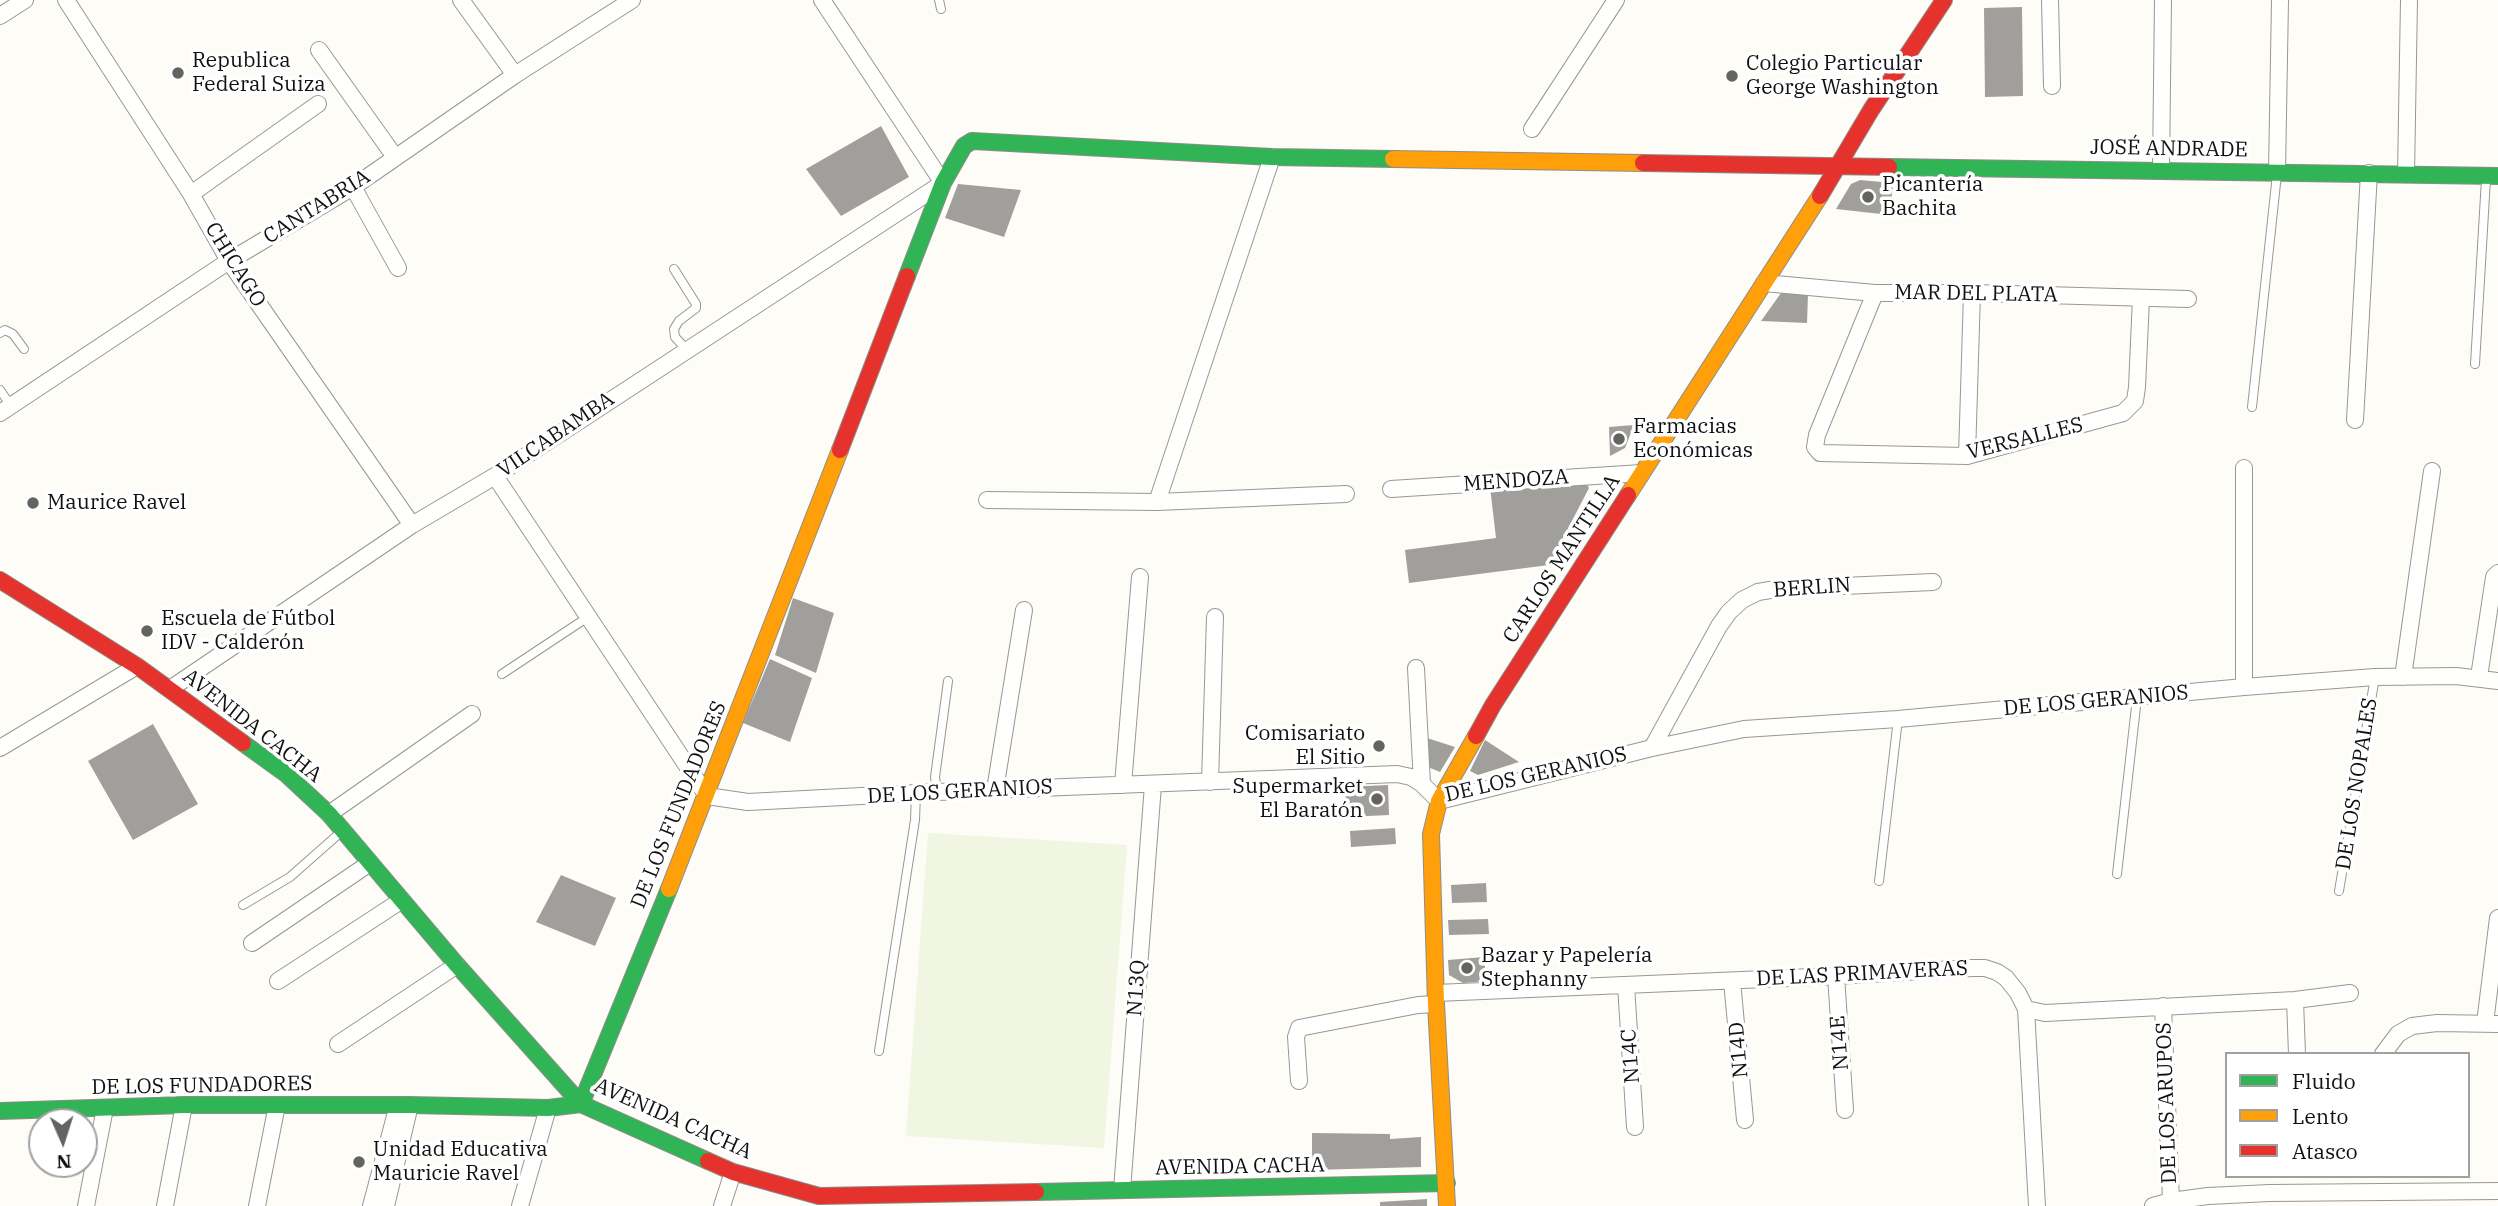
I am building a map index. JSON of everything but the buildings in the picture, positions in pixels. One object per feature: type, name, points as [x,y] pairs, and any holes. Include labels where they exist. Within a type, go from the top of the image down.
[{"type":"street","points":[[0,16],[25,0]]},
{"type":"street","name":"CHICAGO","points":[[66,0],[191,194],[229,261],[412,525]]},
{"type":"street","points":[[461,0],[515,75]]},
{"type":"street","name":"CANTABRIA","points":[[5,410],[229,261],[353,187],[515,75],[632,0]]},
{"type":"street","points":[[822,0],[943,183]]},
{"type":"street","points":[[1532,129],[1616,0]]},
{"type":"street","name":"CARLOS MANTILLA","points":[[1447,1206],[1431,834],[1439,801],[1493,705],[1839,167],[1871,110],[1944,0]]},
{"type":"street","points":[[2050,0],[2052,86]]},
{"type":"street","points":[[2161,169],[2163,0]]},
{"type":"street","points":[[2277,172],[2280,0]]},
{"type":"street","points":[[2406,174],[2409,0]]},
{"type":"street","points":[[319,50],[395,158]]},
{"type":"street","points":[[191,194],[318,104]]},
{"type":"street","name":"DE LOS FUNDADORES","points":[[0,1111],[184,1105],[548,1108],[581,1104],[707,796],[943,183],[964,146],[972,141],[1272,157]]},
{"type":"street","points":[[1157,502],[1272,157]]},
{"type":"street","name":"JOSÉ ANDRADE","points":[[1272,157],[2492,176]]},
{"type":"street","points":[[2355,420],[2369,173]]},
{"type":"street","name":"VILCABAMBA","points":[[170,689],[412,525],[495,476],[943,183]]},
{"type":"street","points":[[353,187],[398,268]]},
{"type":"street","name":"MAR DEL PLATA","points":[[1765,283],[1875,293],[2188,299]]},
{"type":"street","name":"VERSALLES","points":[[1875,293],[1817,435],[1815,447],[1821,453],[1967,456],[2123,413],[2135,401],[2141,298]]},
{"type":"street","points":[[1967,456],[1972,293]]},
{"type":"street","points":[[2244,468],[2244,687]]},
{"type":"street","points":[[2403,677],[2432,471]]},
{"type":"street","name":"MENDOZA","points":[[1391,489],[1642,473]]},
{"type":"street","points":[[495,476],[707,796]]},
{"type":"street","points":[[987,500],[1157,502],[1346,494]]},
{"type":"street","points":[[2479,677],[2494,577],[2498,573]]},
{"type":"street","points":[[1123,785],[1140,577]]},
{"type":"street","name":"AVENIDA CACHA","points":[[0,580],[137,666],[286,774],[344,830],[457,965],[581,1104],[733,1172],[818,1201],[1122,1190],[1447,1183]]},
{"type":"street","name":"BERLIN","points":[[1652,748],[1719,626],[1742,600],[1758,592],[1776,589],[1933,582]]},
{"type":"street","points":[[995,790],[1024,610]]},
{"type":"street","points":[[1210,782],[1215,617]]},
{"type":"street","points":[[0,748],[137,666]]},
{"type":"street","points":[[1416,668],[1422,784]]},
{"type":"street","name":"DE LOS GERANIOS","points":[[707,796],[748,802],[1397,774],[1411,777],[1422,784],[1439,801],[1652,748],[1744,729],[1898,719],[2375,677],[2479,677],[2498,681]]},
{"type":"street","points":[[329,814],[472,714]]},
{"type":"street","name":"N13Q","points":[[1122,1190],[1153,785]]},
{"type":"street","points":[[253,943],[370,863]]},
{"type":"street","points":[[278,981],[402,900]]},
{"type":"street","points":[[2384,1052],[2398,1034],[2412,1026],[2492,1024],[2498,918]]},
{"type":"street","points":[[338,1044],[457,965]]},
{"type":"street","name":"DE LAS PRIMAVERAS","points":[[1299,1082],[1296,1037],[1299,1028],[1418,1005],[1436,999],[1626,985],[1985,968],[2006,978],[2026,1009]]},
{"type":"street","name":"N14E","points":[[1836,976],[1845,1110]]},
{"type":"street","name":"N14D","points":[[1732,981],[1745,1120]]},
{"type":"street","name":"N14C","points":[[1626,985],[1635,1127]]},
{"type":"street","points":[[2038,1206],[2026,1009],[2045,1013],[2295,1000],[2350,993]]},
{"type":"street","points":[[2295,1000],[2297,1052]]},
{"type":"street","name":"DE LOS ARUPOS","points":[[2164,1006],[2171,1201]]},
{"type":"street","points":[[165,1206],[184,1105]]},
{"type":"street","points":[[257,1206],[277,1105]]},
{"type":"street","points":[[371,1206],[404,1105]]},
{"type":"street","points":[[386,1206],[404,1105]]},
{"type":"street","points":[[86,1206],[105,1108]]},
{"type":"street","points":[[520,1206],[548,1108]]},
{"type":"street","points":[[722,1206],[733,1172]]},
{"type":"street","points":[[2302,1178],[2303,1194]]},
{"type":"street","points":[[2346,1193],[2351,1178]]},
{"type":"street","points":[[2153,1206],[2221,1195],[2498,1191]]},
{"type":"lane","points":[[2252,407],[2277,172]]},
{"type":"lane","points":[[2475,364],[2492,176]]},
{"type":"lane","points":[[674,269],[696,304],[696,308],[679,321],[674,329],[675,337],[686,349]]},
{"type":"lane","points":[[0,333],[5,330],[13,334],[24,349]]},
{"type":"lane","points":[[0,390],[5,410]]},
{"type":"lane","points":[[502,674],[588,617]]},
{"type":"lane","name":"DE LOS NOPALES","points":[[2339,891],[2375,677]]},
{"type":"lane","points":[[937,792],[935,777],[948,681]]},
{"type":"lane","points":[[2117,874],[2137,698]]},
{"type":"lane","points":[[1879,881],[1898,719]]},
{"type":"lane","points":[[879,1051],[915,820],[916,793]]},
{"type":"lane","points":[[243,905],[290,877],[344,830]]},
{"type":"green space","points":[[928,833],[1127,845],[1104,1148],[906,1136]]},
{"type":"traffic: fast","points":[[907,276],[943,183],[964,146],[972,141],[1272,157],[1393,159]]},
{"type":"traffic: fast","points":[[1889,167],[2498,176]]},
{"type":"traffic: fast","points":[[243,743],[286,774],[329,814],[457,965],[581,1104],[708,1161]]},
{"type":"traffic: fast","points":[[0,1111],[184,1105],[548,1108],[581,1104],[669,889]]},
{"type":"traffic: fast","points":[[1036,1192],[1447,1183]]},
{"type":"traffic: slow","points":[[1393,159],[1643,163]]},
{"type":"traffic: slow","points":[[1628,495],[1820,196]]},
{"type":"traffic: slow","points":[[669,889],[840,450]]},
{"type":"traffic: slow","points":[[1447,1206],[1436,1004],[1431,834],[1439,801],[1476,736]]},
{"type":"traffic: jam","points":[[1820,196],[1871,110],[1944,0]]},
{"type":"traffic: jam","points":[[1643,163],[1889,167]]},
{"type":"traffic: jam","points":[[840,450],[907,276]]},
{"type":"traffic: jam","points":[[1476,736],[1493,705],[1628,495]]},
{"type":"traffic: jam","points":[[0,580],[137,666],[243,743]]},
{"type":"traffic: jam","points":[[708,1161],[733,1172],[819,1196],[1036,1192]]},
{"type":"place","name":"Republica Federal Suiza","points":[[178,73]]},
{"type":"place","name":"Colegio Particular George Washington","points":[[1732,76]]},
{"type":"place","name":"Picantería Bachita","points":[[1868,197]]},
{"type":"place","name":"Farmacias Económicas","points":[[1619,439]]},
{"type":"place","name":"Maurice Ravel","points":[[33,503]]},
{"type":"place","name":"Escuela de Fútbol IDV - Calderón","points":[[147,631]]},
{"type":"place","name":"Comisariato El Sitio","points":[[1379,746]]},
{"type":"place","name":"Supermarket El Baratón","points":[[1377,799]]},
{"type":"place","name":"Bazar y Papelería Stephanny","points":[[1467,968]]},
{"type":"place","name":"Unidad Educativa Mauricie Ravel","points":[[359,1162]]}]
